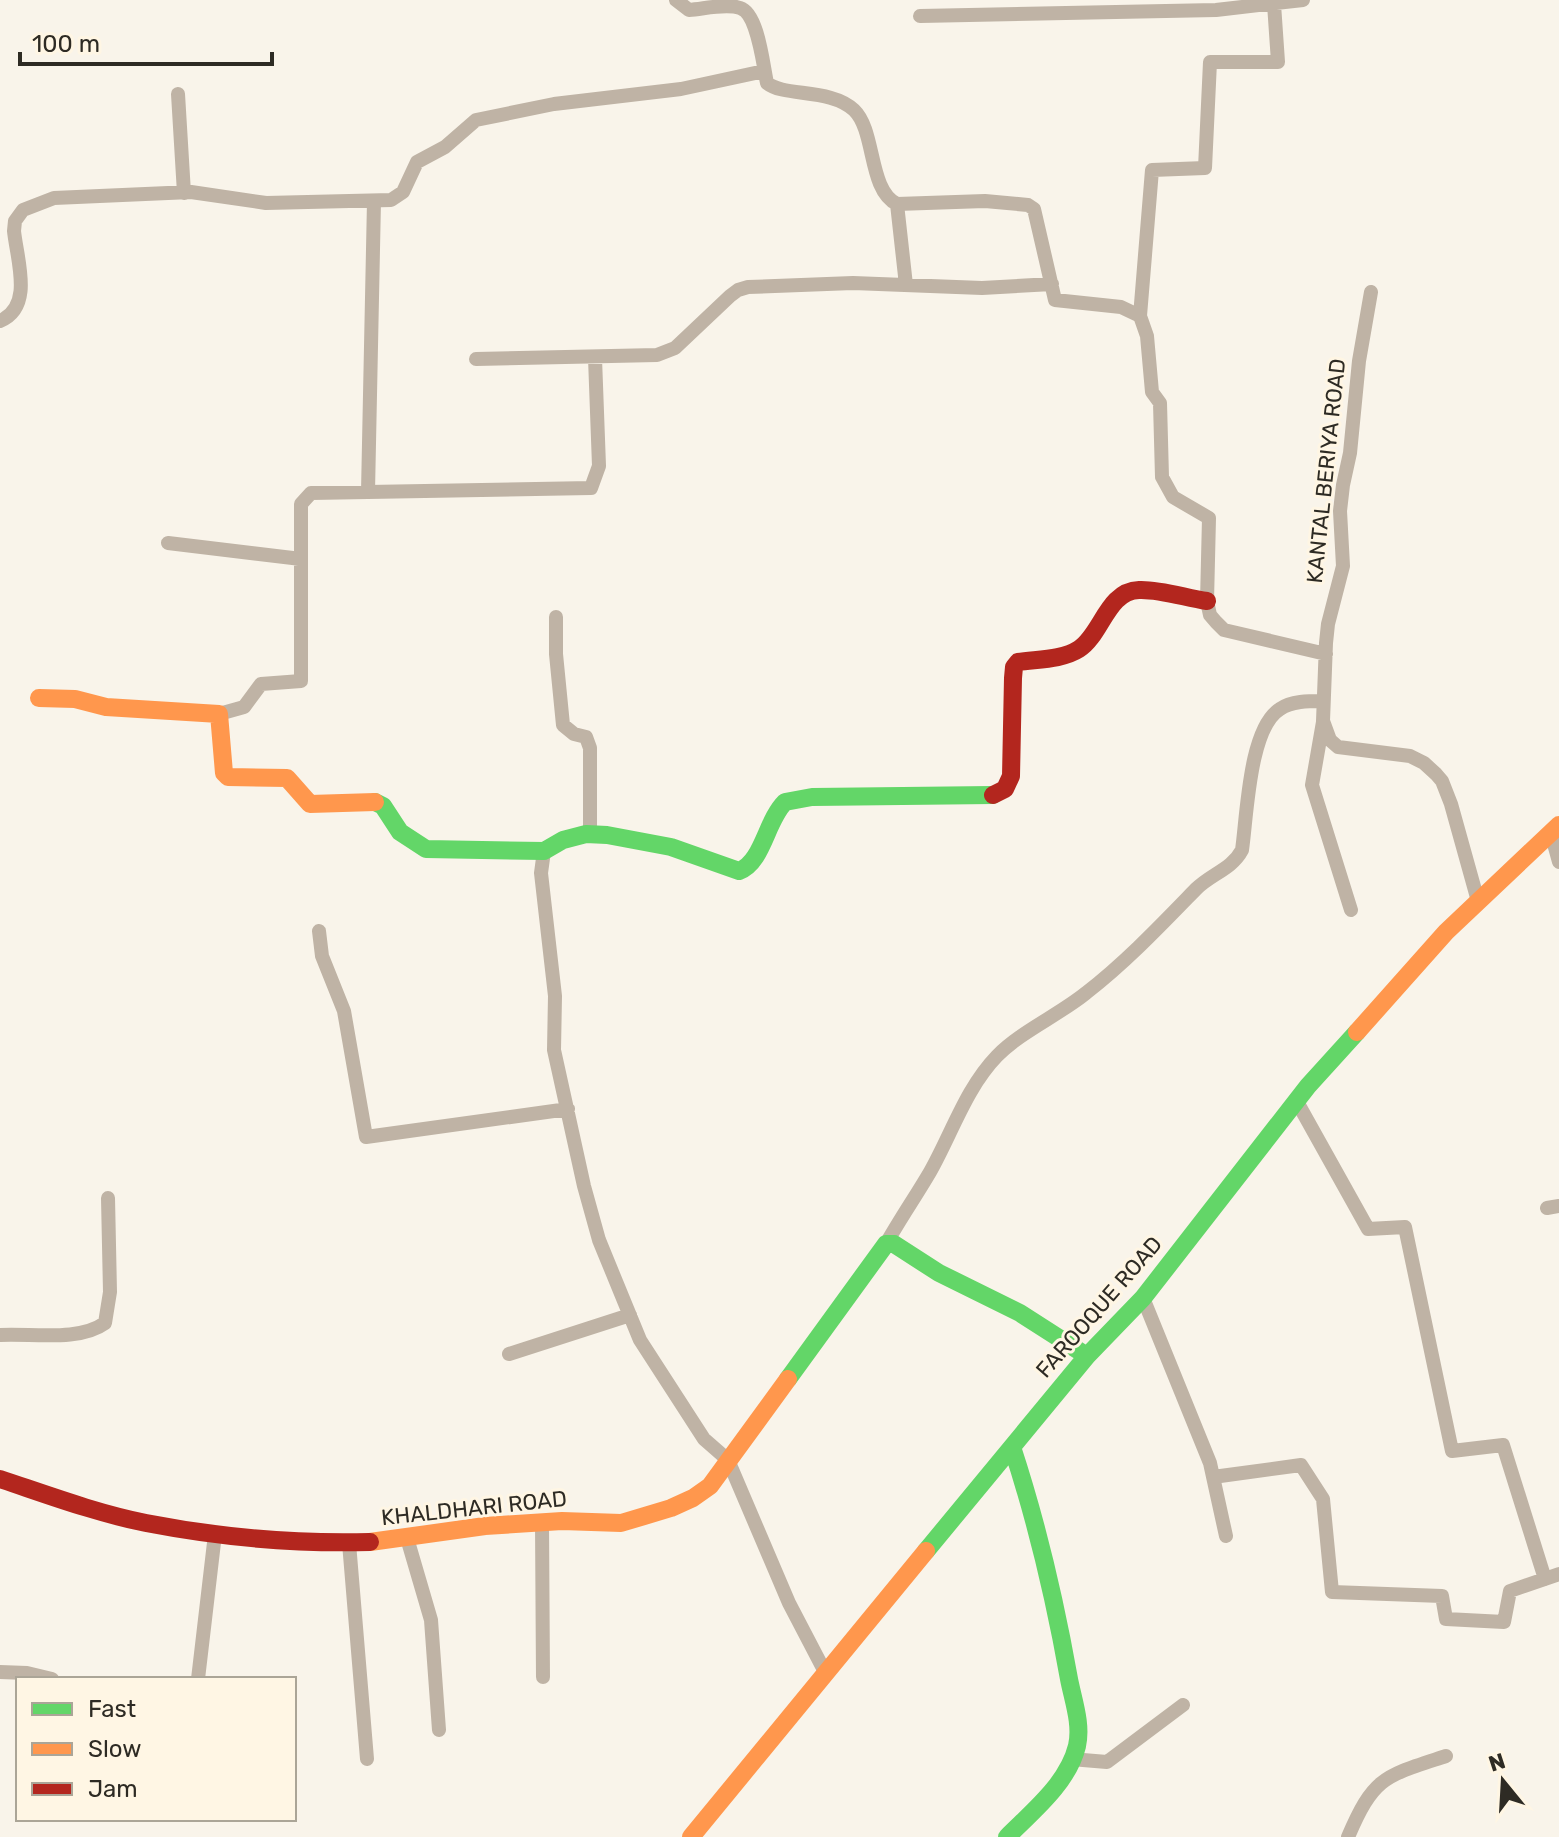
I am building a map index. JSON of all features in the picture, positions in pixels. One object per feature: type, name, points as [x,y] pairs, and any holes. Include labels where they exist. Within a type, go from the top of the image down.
[{"type":"street","points":[[676,0],[689,10],[736,6],[745,9],[753,22],[767,83],[772,87],[813,92],[854,110],[863,124],[882,187],[890,200],[897,204],[985,201],[1028,205],[1034,209],[1055,300],[1121,307],[1140,316]]},
{"type":"street","points":[[920,16],[989,7],[1216,10],[1303,0]]},
{"type":"street","points":[[1274,4],[1278,62],[1210,62],[1205,168],[1152,170],[1140,316],[1147,336],[1152,392],[1160,403],[1162,477],[1173,497],[1209,518],[1207,601],[1210,615],[1224,630],[1326,654]]},
{"type":"street","points":[[0,321],[10,317],[19,306],[22,294],[15,221],[23,210],[54,198],[184,193],[266,203],[398,198],[417,162],[445,147],[476,120],[554,104],[681,89],[764,71]]},
{"type":"street","points":[[178,94],[184,193]]},
{"type":"street","points":[[368,492],[374,201]]},
{"type":"street","points":[[897,204],[906,285]]},
{"type":"street","points":[[476,359],[657,355],[675,348],[730,296],[748,287],[853,283],[982,288],[1052,284]]},
{"type":"street","name":"KANTAL BERIYA ROAD","points":[[1351,910],[1312,785],[1323,721],[1328,624],[1343,566],[1341,498],[1350,453],[1359,361],[1371,292]]},
{"type":"street","points":[[39,698],[75,699],[106,707],[219,714],[244,707],[261,684],[301,681],[301,504],[311,493],[591,488],[599,466],[595,358]]},
{"type":"street","points":[[168,543],[301,559]]},
{"type":"street","points":[[219,714],[224,773],[228,777],[287,778],[292,781],[298,795],[310,804],[373,801],[383,806],[400,832],[426,849],[544,851],[563,840],[590,834],[651,842],[690,853],[731,870],[747,871],[754,865],[766,826],[785,802],[812,797],[996,795],[1005,789],[1011,776],[1013,678],[1018,662],[1071,653],[1081,648],[1113,603],[1128,591],[1207,601]]},
{"type":"street","points":[[556,617],[563,725],[574,734],[586,737],[590,748],[590,834]]},
{"type":"street","points":[[886,1244],[931,1171],[981,1076],[996,1057],[1123,962],[1179,909],[1197,887],[1238,858],[1242,850],[1248,786],[1265,726],[1282,707],[1322,701]]},
{"type":"street","points":[[1323,721],[1330,740],[1338,747],[1410,756],[1424,763],[1442,781],[1478,901]]},
{"type":"street","points":[[1555,829],[1559,862]]},
{"type":"street","name":"FAROOQUE ROAD","points":[[701,1834],[825,1672],[1087,1356],[1143,1298],[1296,1100],[1446,932],[1555,829]]},
{"type":"street","points":[[544,851],[541,873],[555,996],[554,1050],[592,1217],[640,1340],[704,1439],[728,1460],[789,1603],[825,1672]]},
{"type":"street","points":[[319,931],[322,956],[344,1011],[366,1137],[568,1109]]},
{"type":"street","points":[[1213,1477],[1301,1465],[1323,1499],[1332,1592],[1442,1596],[1446,1619],[1504,1622],[1510,1591],[1552,1577],[1503,1445],[1452,1451],[1405,1227],[1368,1229],[1296,1100]]},
{"type":"street","points":[[0,1335],[82,1334],[105,1323],[110,1292],[108,1198]]},
{"type":"street","points":[[886,1244],[894,1244],[939,1273],[1020,1313],[1087,1356]]},
{"type":"street","name":"KHALDHARI ROAD","points":[[0,1479],[100,1512],[215,1534],[349,1543],[485,1526],[621,1523],[671,1508],[710,1486],[886,1244]]},
{"type":"street","points":[[1143,1298],[1210,1463],[1226,1536]]},
{"type":"street","points":[[509,1354],[630,1315]]},
{"type":"street","points":[[1007,1837],[1052,1791],[1077,1746],[1076,1721],[1061,1632],[1030,1502],[1012,1447]]},
{"type":"street","points":[[542,1523],[543,1677]]},
{"type":"street","points":[[198,1677],[215,1534]]},
{"type":"street","points":[[407,1538],[431,1620],[439,1730]]},
{"type":"street","points":[[349,1543],[367,1759]]},
{"type":"street","points":[[0,1672],[44,1677]]},
{"type":"street","points":[[1071,1759],[1107,1762],[1183,1705]]},
{"type":"street","points":[[1348,1837],[1364,1802],[1380,1783],[1408,1768],[1446,1756]]},
{"type":"traffic: fast","points":[[375,802],[383,806],[400,832],[426,849],[544,851],[563,840],[586,834],[607,835],[671,847],[739,871],[754,859],[785,802],[812,797],[993,795]]},
{"type":"traffic: fast","points":[[926,1551],[1087,1356],[1143,1298],[1308,1086],[1357,1032]]},
{"type":"traffic: fast","points":[[788,1379],[886,1244],[894,1244],[939,1273],[1020,1313],[1087,1356]]},
{"type":"traffic: fast","points":[[1007,1837],[1048,1796],[1066,1772],[1077,1746],[1078,1729],[1045,1562],[1012,1447]]},
{"type":"traffic: slow","points":[[39,698],[75,699],[106,707],[219,714],[224,773],[228,777],[287,778],[310,804],[375,802]]},
{"type":"traffic: slow","points":[[1357,1032],[1446,932],[1559,825]]},
{"type":"traffic: slow","points":[[370,1542],[485,1526],[562,1521],[621,1523],[671,1508],[710,1486],[788,1379]]},
{"type":"traffic: slow","points":[[691,1837],[926,1551]]},
{"type":"traffic: jam","points":[[993,795],[1005,789],[1011,776],[1013,678],[1018,662],[1057,657],[1079,649],[1094,634],[1112,605],[1128,592],[1156,591],[1207,601]]},
{"type":"traffic: jam","points":[[0,1479],[109,1514],[173,1528],[286,1541],[370,1542]]}]
